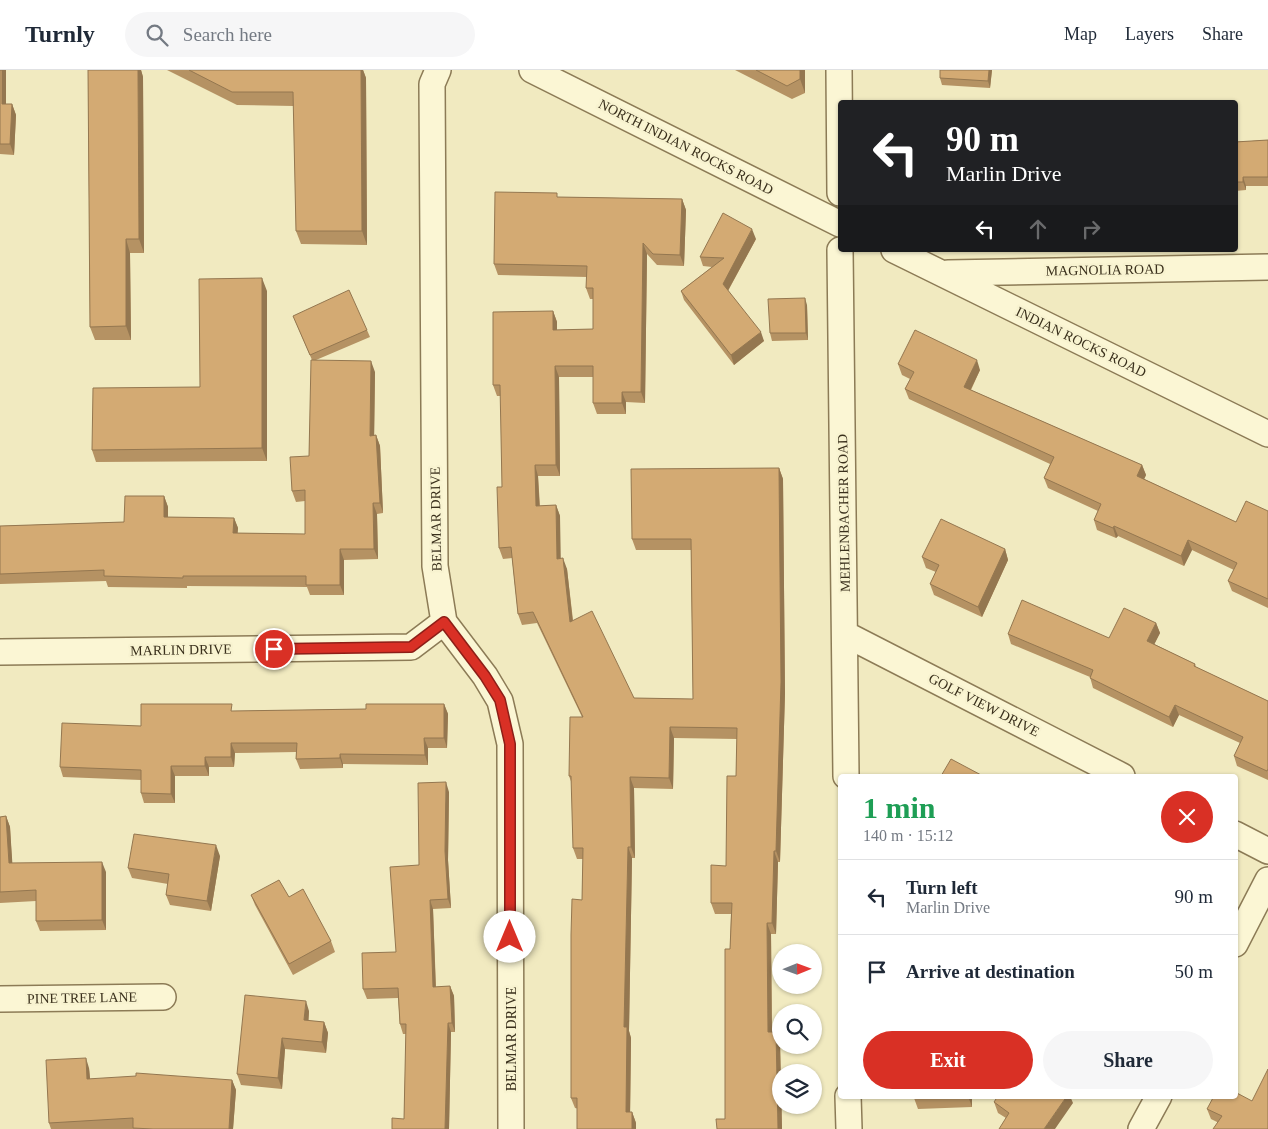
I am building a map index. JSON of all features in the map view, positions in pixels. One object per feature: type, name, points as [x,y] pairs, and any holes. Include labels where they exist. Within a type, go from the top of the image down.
[{"type":"street","name":"BELMAR DRIVE","points":[[438,70],[432,84],[435,566],[444,622],[485,676],[500,700],[510,744],[512,1129]]},
{"type":"street","name":"NORTH INDIAN ROCKS ROAD","points":[[532,70],[838,223]]},
{"type":"street","points":[[839,70],[839,100]]},
{"type":"street","name":"MEHLENBACHER ROAD","points":[[840,252],[846,774]]},
{"type":"street","name":"INDIAN ROCKS ROAD","points":[[898,252],[1268,434]]},
{"type":"street","name":"MAGNOLIA ROAD","points":[[942,273],[1268,267]]},
{"type":"street","name":"MARLIN DRIVE","points":[[0,652],[411,647],[444,622]]},
{"type":"street","name":"GOLF VIEW DRIVE","points":[[845,634],[1118,774]]},
{"type":"street","points":[[1238,836],[1268,851]]},
{"type":"street","points":[[1238,938],[1268,880]]},
{"type":"street","name":"PINE TREE LANE","points":[[0,999],[163,997]]},
{"type":"street","points":[[848,1099],[848,1129]]},
{"type":"street","points":[[1141,1129],[1157,1099]]},
{"type":"building","points":[[0,70],[2,70],[2,104],[12,104],[10,144],[0,144]]},
{"type":"building","points":[[88,70],[138,70],[139,239],[126,239],[126,326],[90,327]]},
{"type":"building","points":[[189,70],[361,70],[362,231],[296,231],[293,92],[232,92]]},
{"type":"building","points":[[756,70],[800,70],[800,79],[787,86]]},
{"type":"building","points":[[940,70],[989,70],[988,81],[940,78]]},
{"type":"building","points":[[1268,140],[1268,177],[1243,177],[1243,182],[1238,182],[1238,142]]},
{"type":"building","points":[[495,192],[557,193],[557,197],[682,199],[680,255],[653,254],[643,243],[641,392],[622,392],[622,403],[593,403],[593,366],[555,366],[556,465],[535,465],[536,506],[556,505],[557,559],[563,558],[570,622],[592,611],[634,698],[693,699],[691,539],[632,539],[631,469],[779,468],[781,682],[772,923],[767,923],[768,1032],[772,1032],[772,1054],[776,1054],[777,1064],[772,1064],[772,1114],[778,1114],[778,1129],[717,1129],[716,1119],[725,1119],[725,949],[730,949],[732,903],[711,903],[711,865],[726,866],[727,776],[736,776],[737,728],[670,727],[669,778],[630,777],[631,847],[628,847],[624,1027],[627,1027],[626,1112],[632,1112],[632,1129],[577,1129],[577,1098],[571,1098],[571,935],[572,899],[582,900],[583,848],[573,848],[571,776],[569,776],[570,717],[583,717],[533,612],[518,614],[511,547],[499,548],[497,487],[502,487],[500,385],[493,385],[493,312],[553,311],[553,330],[593,329],[593,288],[586,288],[587,266],[494,264]]},
{"type":"building","points":[[723,213],[752,229],[723,284],[761,332],[731,355],[681,291],[724,258],[700,257]]},
{"type":"building","points":[[262,278],[262,448],[92,450],[93,388],[200,387],[199,279]]},
{"type":"building","points":[[349,290],[367,330],[310,355],[293,316]]},
{"type":"building","points":[[805,298],[806,333],[770,333],[768,299]]},
{"type":"building","points":[[915,330],[977,360],[964,387],[1142,465],[1137,476],[1236,522],[1246,501],[1268,511],[1268,599],[1228,581],[1237,563],[1188,540],[1181,556],[1114,526],[1113,528],[1094,520],[1101,504],[1044,478],[1054,457],[905,389],[914,372],[898,364]]},
{"type":"building","points":[[311,360],[371,361],[370,436],[376,435],[380,503],[373,503],[374,549],[340,549],[340,585],[306,585],[306,576],[183,576],[183,578],[104,576],[104,570],[0,574],[0,526],[124,522],[125,496],[164,496],[164,517],[234,518],[233,533],[305,534],[305,490],[292,491],[290,457],[309,456]]},
{"type":"building","points":[[941,519],[1005,549],[978,607],[930,584],[939,565],[922,557]]},
{"type":"building","points":[[1022,600],[1109,638],[1124,608],[1156,623],[1147,641],[1195,664],[1194,666],[1268,701],[1267,771],[1234,756],[1243,737],[1175,705],[1169,717],[1090,678],[1093,670],[1008,634]]},
{"type":"building","points":[[141,704],[232,704],[231,711],[366,709],[366,704],[444,704],[444,738],[424,738],[425,755],[340,754],[340,758],[296,759],[297,743],[231,743],[231,757],[205,757],[205,766],[171,766],[171,794],[141,793],[141,770],[60,767],[62,723],[141,726]]},
{"type":"building","points":[[951,759],[979,774],[942,774]]},
{"type":"building","points":[[446,782],[445,851],[448,899],[430,900],[433,987],[450,986],[452,1023],[448,1023],[445,1129],[392,1129],[392,1118],[404,1119],[406,1024],[400,1024],[398,988],[363,989],[362,953],[396,952],[390,867],[419,865],[418,783]]},
{"type":"building","points":[[6,816],[9,863],[102,862],[102,920],[36,921],[36,890],[0,892],[0,817]]},
{"type":"building","points":[[134,834],[216,845],[207,901],[166,895],[169,874],[128,868]]},
{"type":"building","points":[[279,880],[289,897],[303,889],[331,941],[289,964],[251,895]]},
{"type":"building","points":[[245,995],[306,1001],[304,1020],[324,1022],[322,1042],[282,1038],[278,1078],[237,1074]]},
{"type":"building","points":[[86,1058],[87,1079],[136,1076],[136,1073],[232,1080],[229,1129],[133,1128],[133,1118],[49,1123],[46,1060]]},
{"type":"building","points":[[1268,1069],[1268,1129],[1213,1129],[1222,1116],[1207,1109],[1212,1099],[1238,1099],[1238,1094],[1252,1101]]},
{"type":"building","points":[[996,1099],[1065,1099],[1044,1129],[999,1129],[1009,1113],[994,1102]]},
{"type":"route","points":[[274,649],[411,647],[444,622],[485,676],[500,700],[510,744],[510,937]]}]
